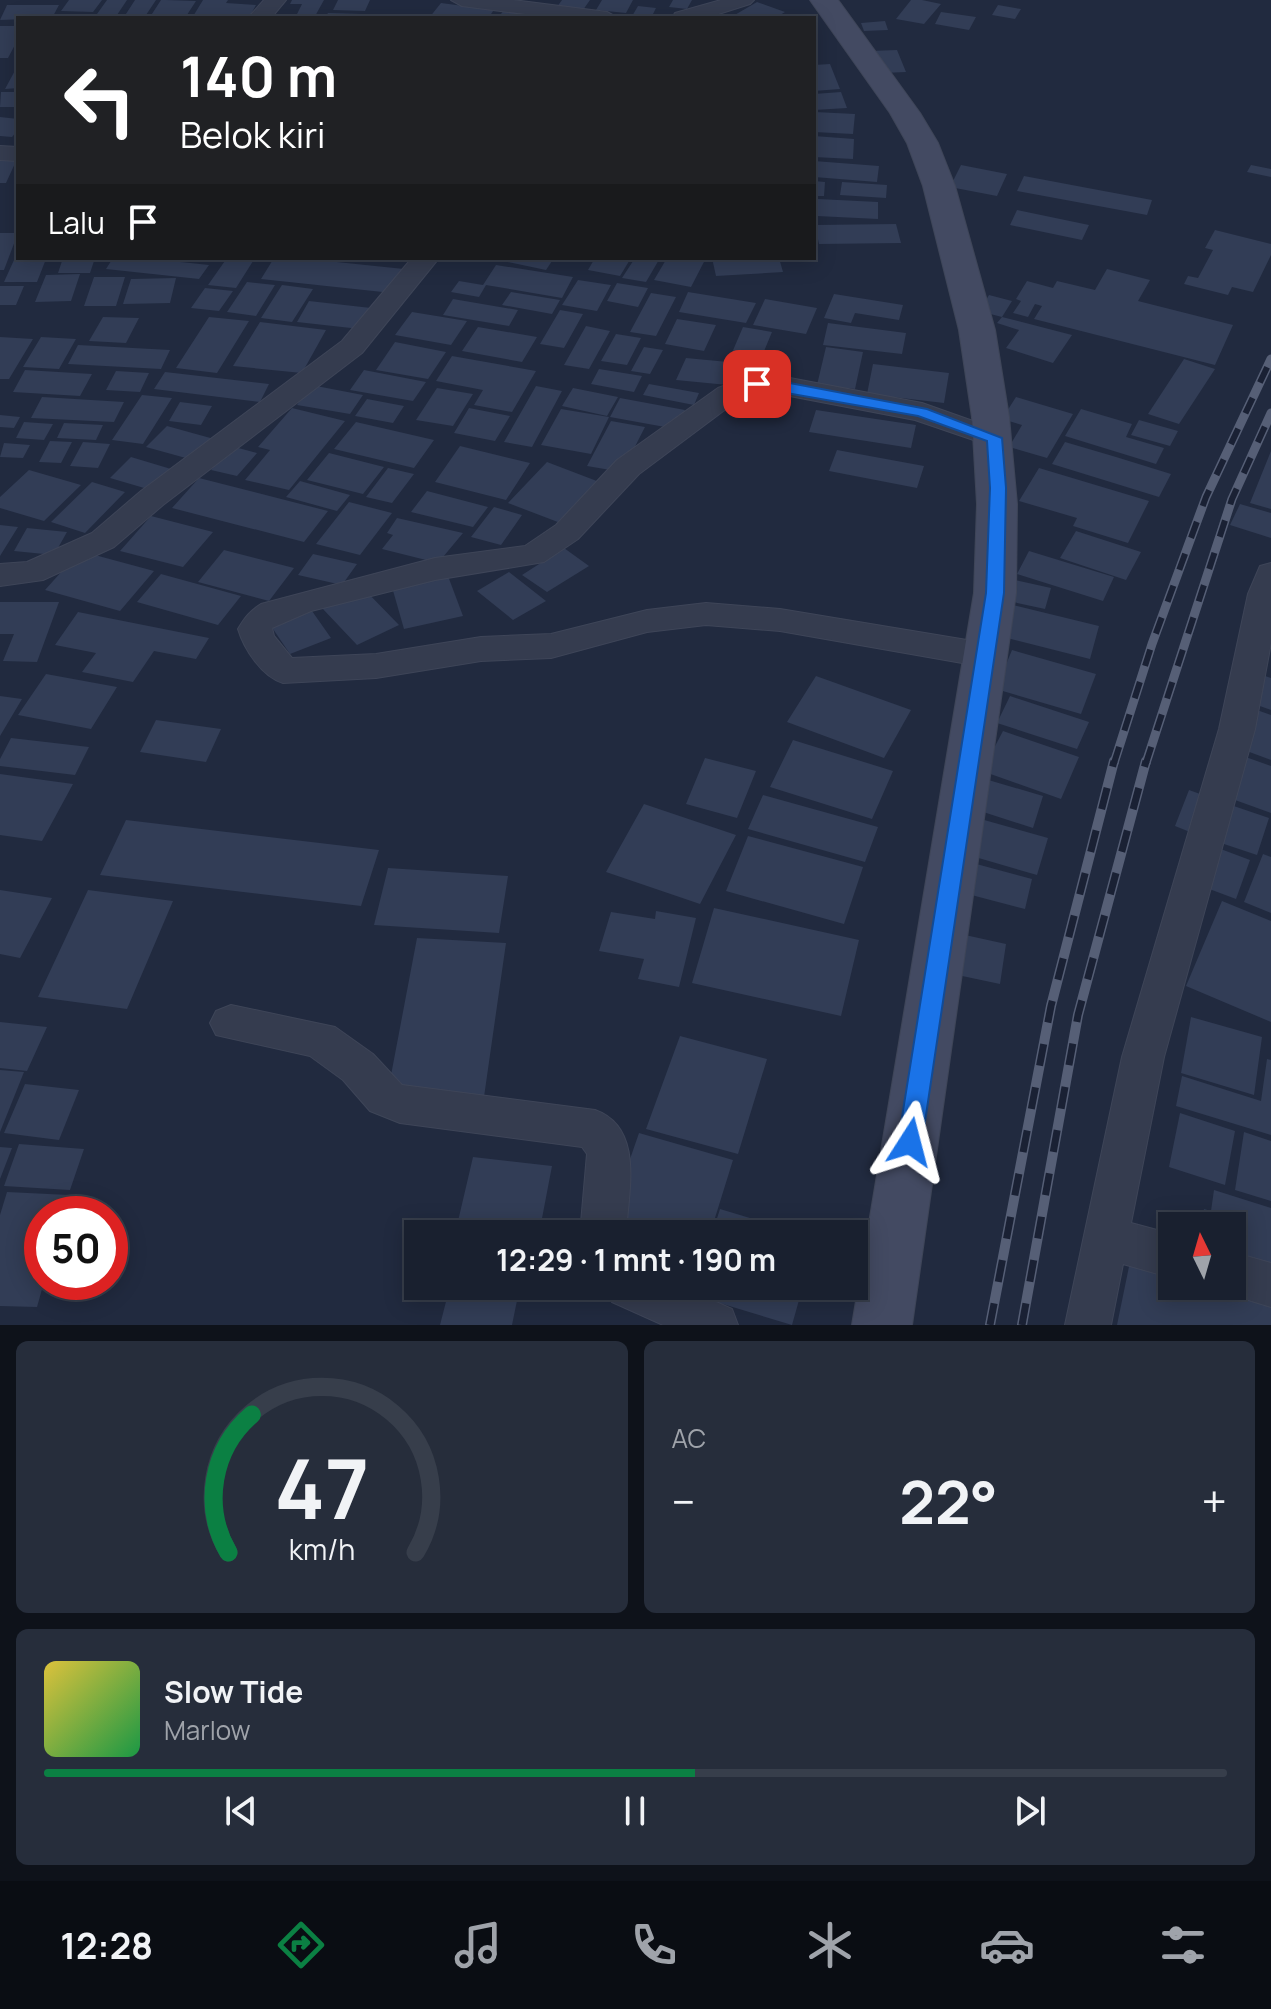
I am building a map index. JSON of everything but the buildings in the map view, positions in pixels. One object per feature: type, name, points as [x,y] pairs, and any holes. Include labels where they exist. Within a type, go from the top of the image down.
[{"type":"main road","points":[[824,0],[909,120],[938,179],[976,319],[994,438],[998,545],[995,593],[882,1325]]},
{"type":"street","points":[[261,16],[275,0]]},
{"type":"street","points":[[462,0],[591,16]]},
{"type":"street","points":[[690,16],[743,0]]},
{"type":"street","points":[[0,575],[32,572],[103,540],[152,498],[352,347],[424,260]]},
{"type":"street","points":[[985,655],[780,620],[706,614],[647,621],[551,646],[481,649],[376,666],[283,671],[258,639],[255,629],[260,620],[273,612],[303,602],[435,569],[533,555],[567,532],[628,467],[728,394],[747,386],[774,384],[922,412],[994,438]]},
{"type":"street","points":[[1088,1325],[1143,1057],[1237,729],[1264,594],[1271,574]]},
{"type":"street","points":[[231,1023],[320,1040],[358,1067],[385,1098],[400,1104],[595,1129],[609,1151],[604,1220]]},
{"type":"street","points":[[1105,1237],[1158,1252]]},
{"type":"street","points":[[1246,1278],[1271,1285]]},
{"type":"street","points":[[659,1300],[715,1325]]},
{"type":"railway","points":[[1114,763],[1152,644],[1206,497],[1271,359]]},
{"type":"railway","points":[[1146,763],[1232,499],[1271,413]]},
{"type":"railway","points":[[990,1325],[1051,1006],[1114,761]]},
{"type":"railway","points":[[1022,1325],[1078,1015],[1146,761]]},
{"type":"route","points":[[757,384],[774,384],[922,412],[994,438],[998,488],[995,593],[910,1142]]}]
